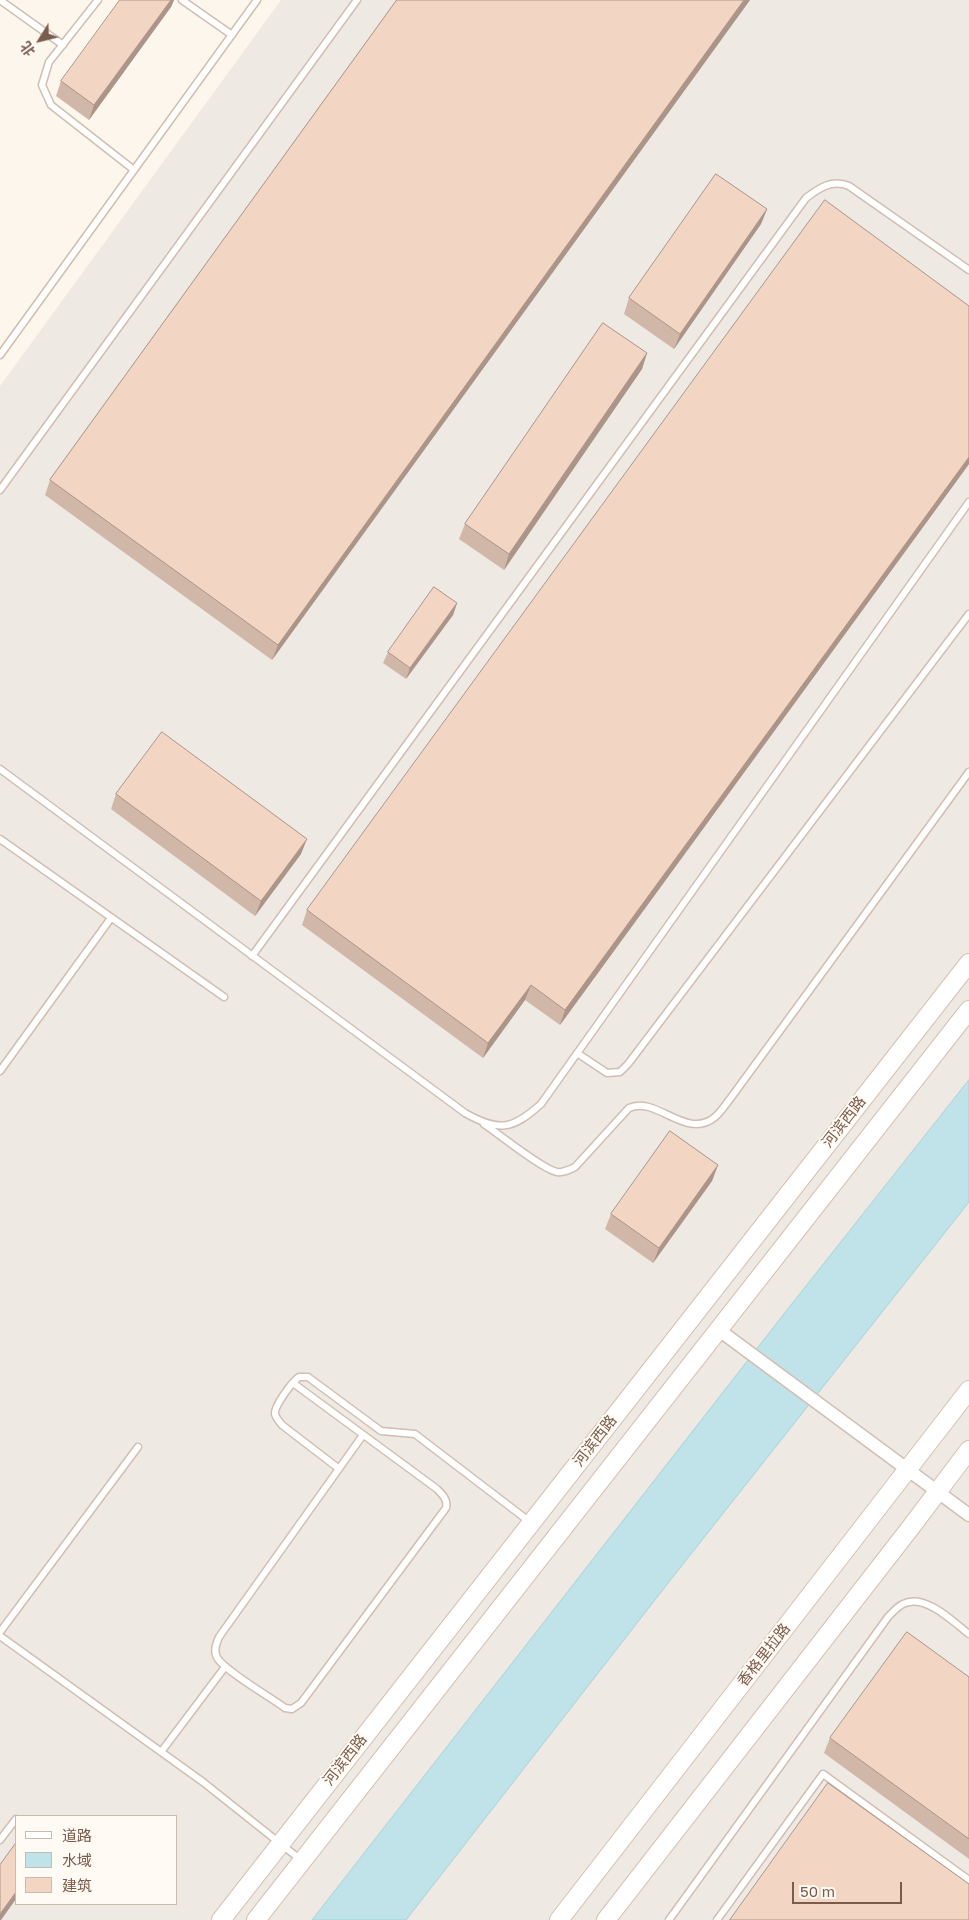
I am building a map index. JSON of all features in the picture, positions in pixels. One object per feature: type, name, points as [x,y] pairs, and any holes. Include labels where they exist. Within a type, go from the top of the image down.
[{"type":"street","name":"河滨西路","points":[[220,1920],[969,963]]},
{"type":"street","points":[[256,1920],[969,1010]]},
{"type":"street","points":[[719,1330],[969,1515]]},
{"type":"street","name":"香格里拉路","points":[[559,1920],[969,1390]]},
{"type":"street","points":[[606,1920],[969,1450]]},
{"type":"lane","points":[[0,0],[63,45]]},
{"type":"lane","points":[[98,0],[49,62],[42,85],[50,104],[134,170]]},
{"type":"lane","points":[[182,0],[232,35]]},
{"type":"lane","points":[[0,355],[257,0]]},
{"type":"lane","points":[[0,490],[356,0]]},
{"type":"lane","points":[[252,956],[806,198],[819,189],[835,183],[848,186],[969,270]]},
{"type":"lane","points":[[484,1124],[512,1125],[525,1118],[541,1104],[969,502]]},
{"type":"lane","points":[[578,1052],[607,1072],[620,1072],[628,1064],[969,614]]},
{"type":"lane","points":[[0,769],[451,1103],[557,1172],[566,1172],[575,1167],[629,1108],[636,1105],[652,1108],[689,1123],[703,1122],[714,1118],[730,1099],[969,772]]},
{"type":"lane","points":[[0,839],[224,997]]},
{"type":"lane","points":[[0,1071],[112,918]]},
{"type":"lane","points":[[338,1468],[282,1425],[277,1419],[276,1407],[293,1383],[300,1377],[308,1377],[381,1431],[415,1434],[531,1523]]},
{"type":"lane","points":[[293,1383],[437,1489],[444,1496],[447,1503],[446,1508],[297,1706],[292,1709],[285,1708],[225,1666],[216,1655],[216,1644],[219,1637],[363,1435]]},
{"type":"lane","points":[[138,1446],[0,1634],[161,1752],[302,1860]]},
{"type":"lane","points":[[669,1920],[888,1617],[902,1604],[917,1601],[932,1607],[969,1634]]},
{"type":"lane","points":[[161,1752],[225,1666]]},
{"type":"lane","points":[[717,1920],[823,1774],[969,1880]]},
{"type":"lane","points":[[1,1838],[15,1820]]},
{"type":"shaded area","points":[[281,0],[969,0],[969,1920],[0,1920],[0,386]]},
{"type":"water","points":[[969,1080],[969,1202],[672,1578],[406,1920],[312,1920],[787,1310]]},
{"type":"building","points":[[120,0],[171,0],[94,105],[61,81]]},
{"type":"building","points":[[397,0],[744,0],[278,645],[50,480]]},
{"type":"building","points":[[716,174],[767,209],[680,334],[629,298]]},
{"type":"building","points":[[825,200],[969,306],[969,457],[565,1010],[531,985],[488,1043],[307,910]]},
{"type":"building","points":[[603,323],[647,353],[509,554],[465,524]]},
{"type":"building","points":[[434,587],[457,603],[410,668],[388,652]]},
{"type":"building","points":[[162,732],[307,839],[261,901],[116,794]]},
{"type":"building","points":[[670,1131],[718,1165],[659,1248],[611,1214]]},
{"type":"building","points":[[907,1632],[969,1677],[969,1839],[830,1738]]},
{"type":"building","points":[[828,1783],[969,1884],[969,1920],[730,1920]]},
{"type":"building","points":[[15,1844],[15,1893],[0,1914],[0,1865]]}]
